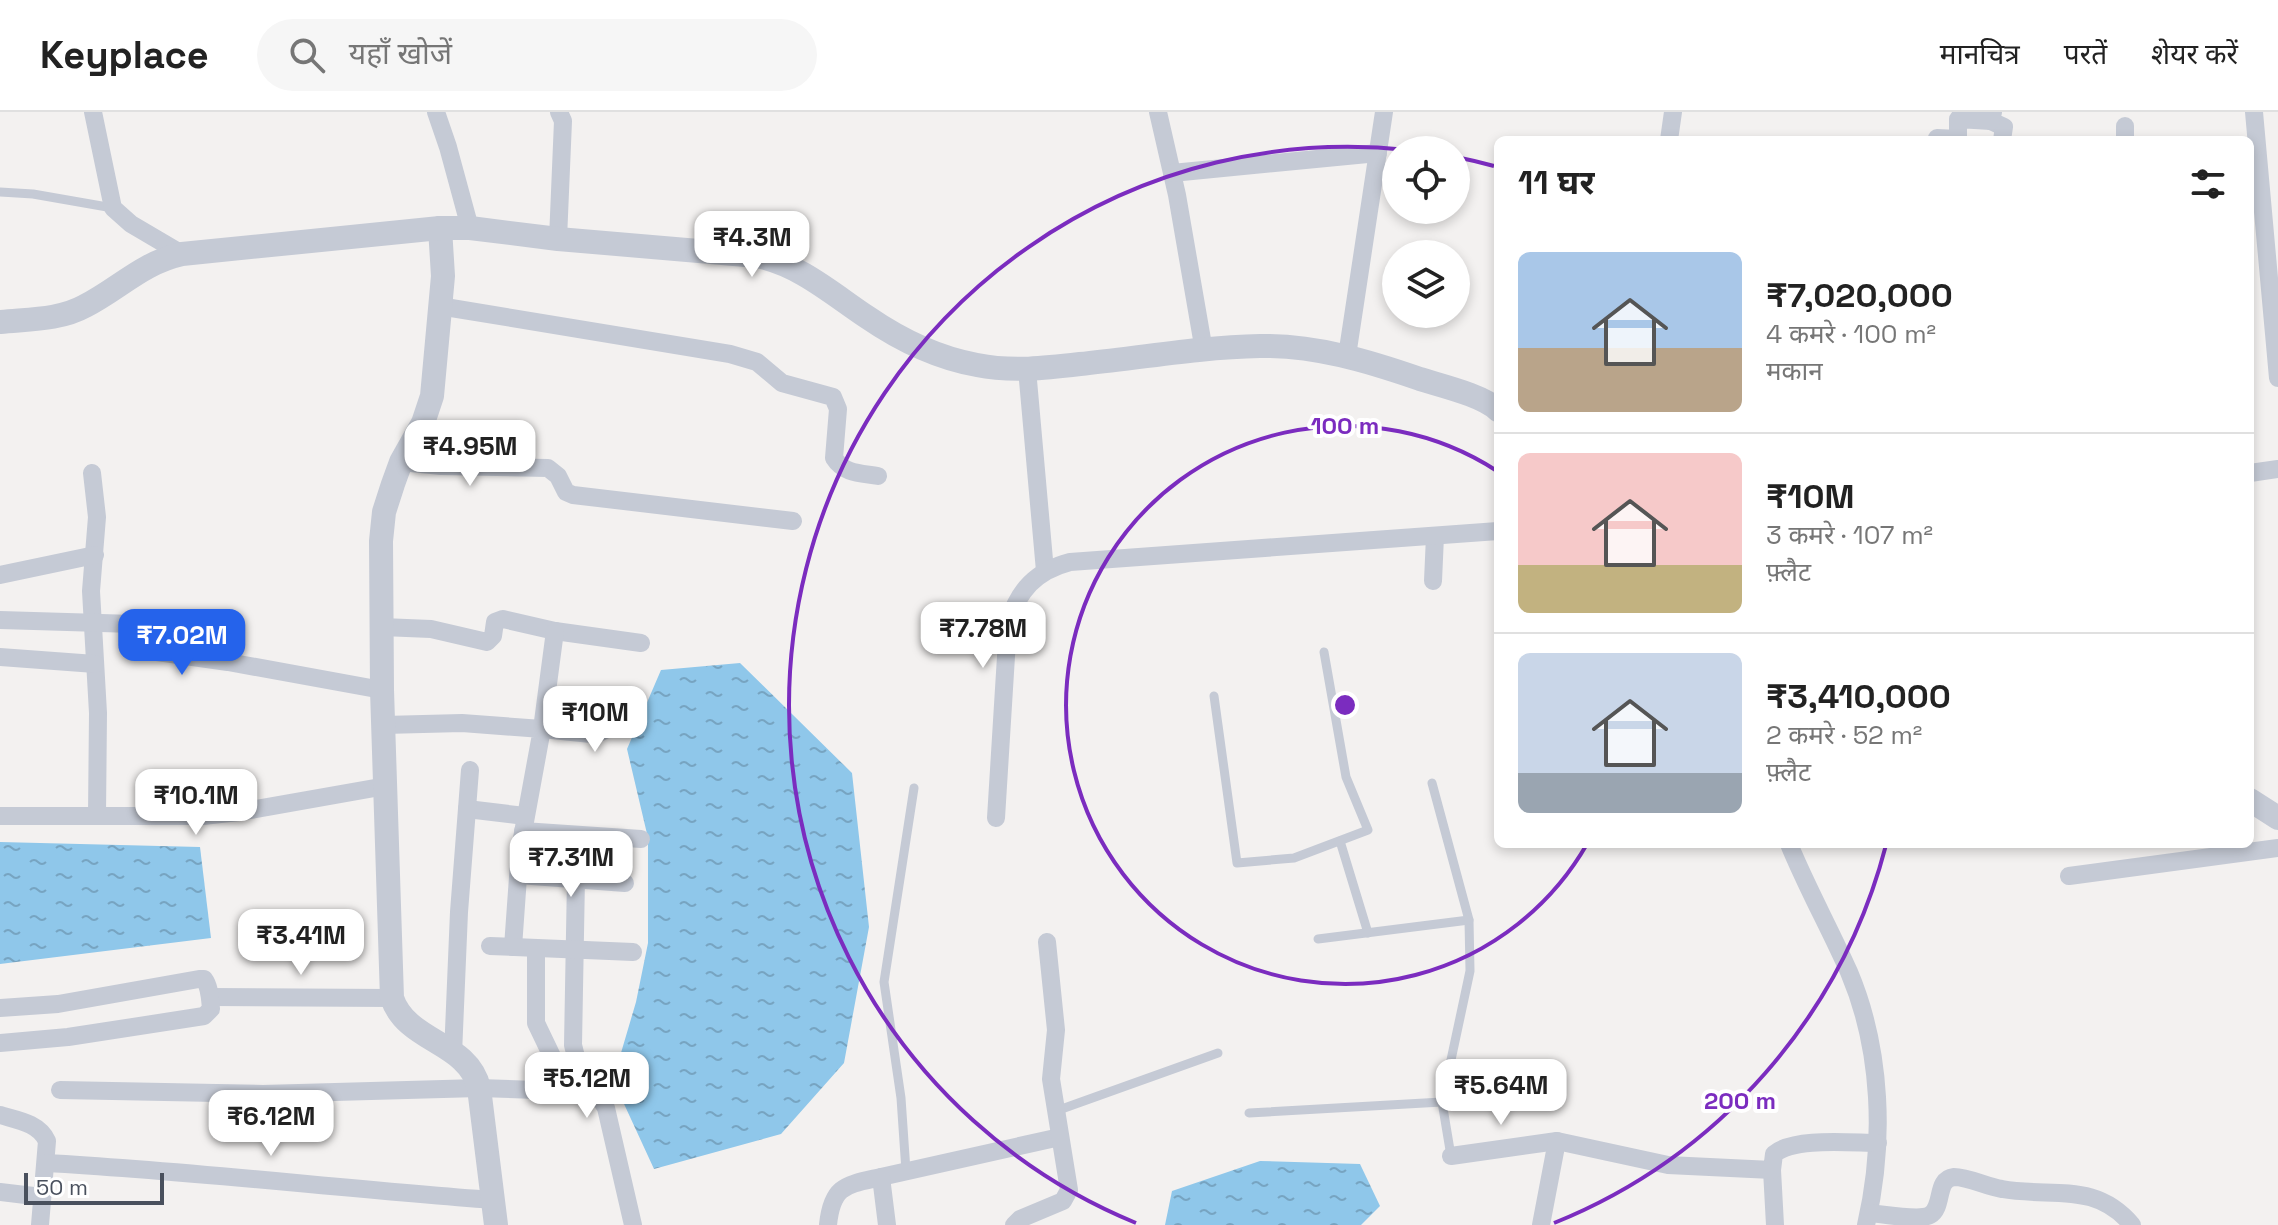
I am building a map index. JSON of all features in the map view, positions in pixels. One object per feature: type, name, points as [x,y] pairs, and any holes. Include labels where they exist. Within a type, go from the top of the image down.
[{"type":"street","points":[[93,112],[113,208],[131,224],[182,254]]},
{"type":"street","points":[[436,112],[470,228]]},
{"type":"street","points":[[558,239],[563,121],[559,112]]},
{"type":"street","points":[[1158,112],[1204,351]]},
{"type":"street","points":[[1347,356],[1384,112]]},
{"type":"street","points":[[1670,136],[1673,112]]},
{"type":"street","points":[[2254,112],[2255,168],[2278,378]]},
{"type":"street","points":[[1958,136],[1958,119],[1992,116],[2004,127],[2003,136]]},
{"type":"street","points":[[1172,173],[1378,153]]},
{"type":"street","points":[[440,228],[443,276],[432,396],[423,423],[401,462],[384,512],[381,541],[382,690],[392,998],[403,1020],[472,1068],[479,1088],[496,1225]]},
{"type":"street","points":[[0,322],[71,313],[160,259],[182,254],[440,228],[470,228],[558,239],[757,256],[779,261],[903,338],[947,358],[978,366],[1027,369],[1259,346],[1288,346],[1347,356],[1466,395],[1494,408]]},
{"type":"street","points":[[439,306],[710,350],[757,362],[782,383],[833,397],[838,409],[834,458],[850,471],[878,476]]},
{"type":"street","points":[[1027,369],[1045,571]]},
{"type":"street","points":[[401,462],[548,468],[558,476],[562,488],[573,495],[793,521]]},
{"type":"street","points":[[2254,472],[2278,469]]},
{"type":"street","points":[[92,473],[97,517],[91,591],[97,815]]},
{"type":"street","points":[[996,818],[1008,624],[1014,605],[1037,575],[1070,562],[1494,531]]},
{"type":"street","points":[[1433,581],[1435,536]]},
{"type":"street","points":[[0,575],[95,555]]},
{"type":"street","points":[[0,620],[139,625],[146,648],[157,653],[228,662],[382,690]]},
{"type":"street","points":[[382,627],[441,630],[487,642],[491,640],[495,622],[499,620],[641,643]]},
{"type":"street","points":[[513,947],[524,824],[542,729],[555,631]]},
{"type":"street","points":[[0,657],[95,664]]},
{"type":"street","points":[[384,725],[462,723],[601,732],[636,715]]},
{"type":"street","points":[[453,1054],[470,770]]},
{"type":"street","points":[[0,816],[203,816],[386,786]]},
{"type":"street","points":[[2254,803],[2278,818]]},
{"type":"street","points":[[467,809],[524,824],[641,839]]},
{"type":"street","points":[[1791,848],[1856,992],[1872,1057],[1878,1143],[1868,1219],[1932,1215],[1946,1180],[1954,1177],[2002,1190],[2091,1196],[2113,1205],[2132,1225]]},
{"type":"street","points":[[2069,876],[2278,848]]},
{"type":"street","points":[[519,875],[625,883]]},
{"type":"street","points":[[576,878],[574,1055],[592,1092],[606,1108],[633,1225]]},
{"type":"street","points":[[1014,1225],[1026,1216],[1057,1205],[1068,1196],[1051,1079],[1055,1012],[1047,942]]},
{"type":"street","points":[[490,946],[633,952]]},
{"type":"street","points":[[536,948],[536,1023],[569,1092]]},
{"type":"street","points":[[0,1008],[58,1004],[204,979],[211,1009],[204,1016],[68,1037],[0,1043]]},
{"type":"street","points":[[210,997],[392,998]]},
{"type":"street","points":[[60,1090],[263,1094],[479,1088],[592,1092]]},
{"type":"street","points":[[0,1115],[35,1126],[47,1141],[40,1225]]},
{"type":"street","points":[[828,1225],[834,1197],[841,1189],[906,1171],[1060,1137]]},
{"type":"street","points":[[1451,1156],[1557,1141],[1668,1165],[1772,1170]]},
{"type":"street","points":[[1541,1225],[1557,1141]]},
{"type":"street","points":[[1775,1225],[1774,1154],[1787,1147],[1814,1144],[1878,1143]]},
{"type":"street","points":[[46,1163],[168,1169],[378,1192],[493,1200]]},
{"type":"street","points":[[881,1177],[887,1225]]},
{"type":"street","points":[[0,1192],[42,1197]]},
{"type":"lane","points":[[0,192],[33,194],[113,208]]},
{"type":"lane","points":[[1214,696],[1237,863],[1294,858],[1368,830],[1346,777],[1324,652]]},
{"type":"lane","points":[[1432,783],[1469,920],[1470,971],[1442,1102],[1451,1156]]},
{"type":"lane","points":[[906,1171],[901,1098],[884,982],[914,788]]},
{"type":"lane","points":[[1340,841],[1368,933]]},
{"type":"lane","points":[[1318,939],[1469,920]]},
{"type":"lane","points":[[1056,1111],[1218,1053]]},
{"type":"lane","points":[[1249,1113],[1442,1102]]},
{"type":"water","points":[[740,663],[852,773],[869,927],[844,1063],[781,1134],[654,1169],[613,1080],[636,1002],[648,943],[648,838],[627,749],[661,670]]},
{"type":"water","points":[[0,842],[200,847],[211,938],[0,964]]},
{"type":"water","points":[[1260,1161],[1360,1164],[1380,1206],[1361,1225],[1165,1225],[1172,1191]]}]
